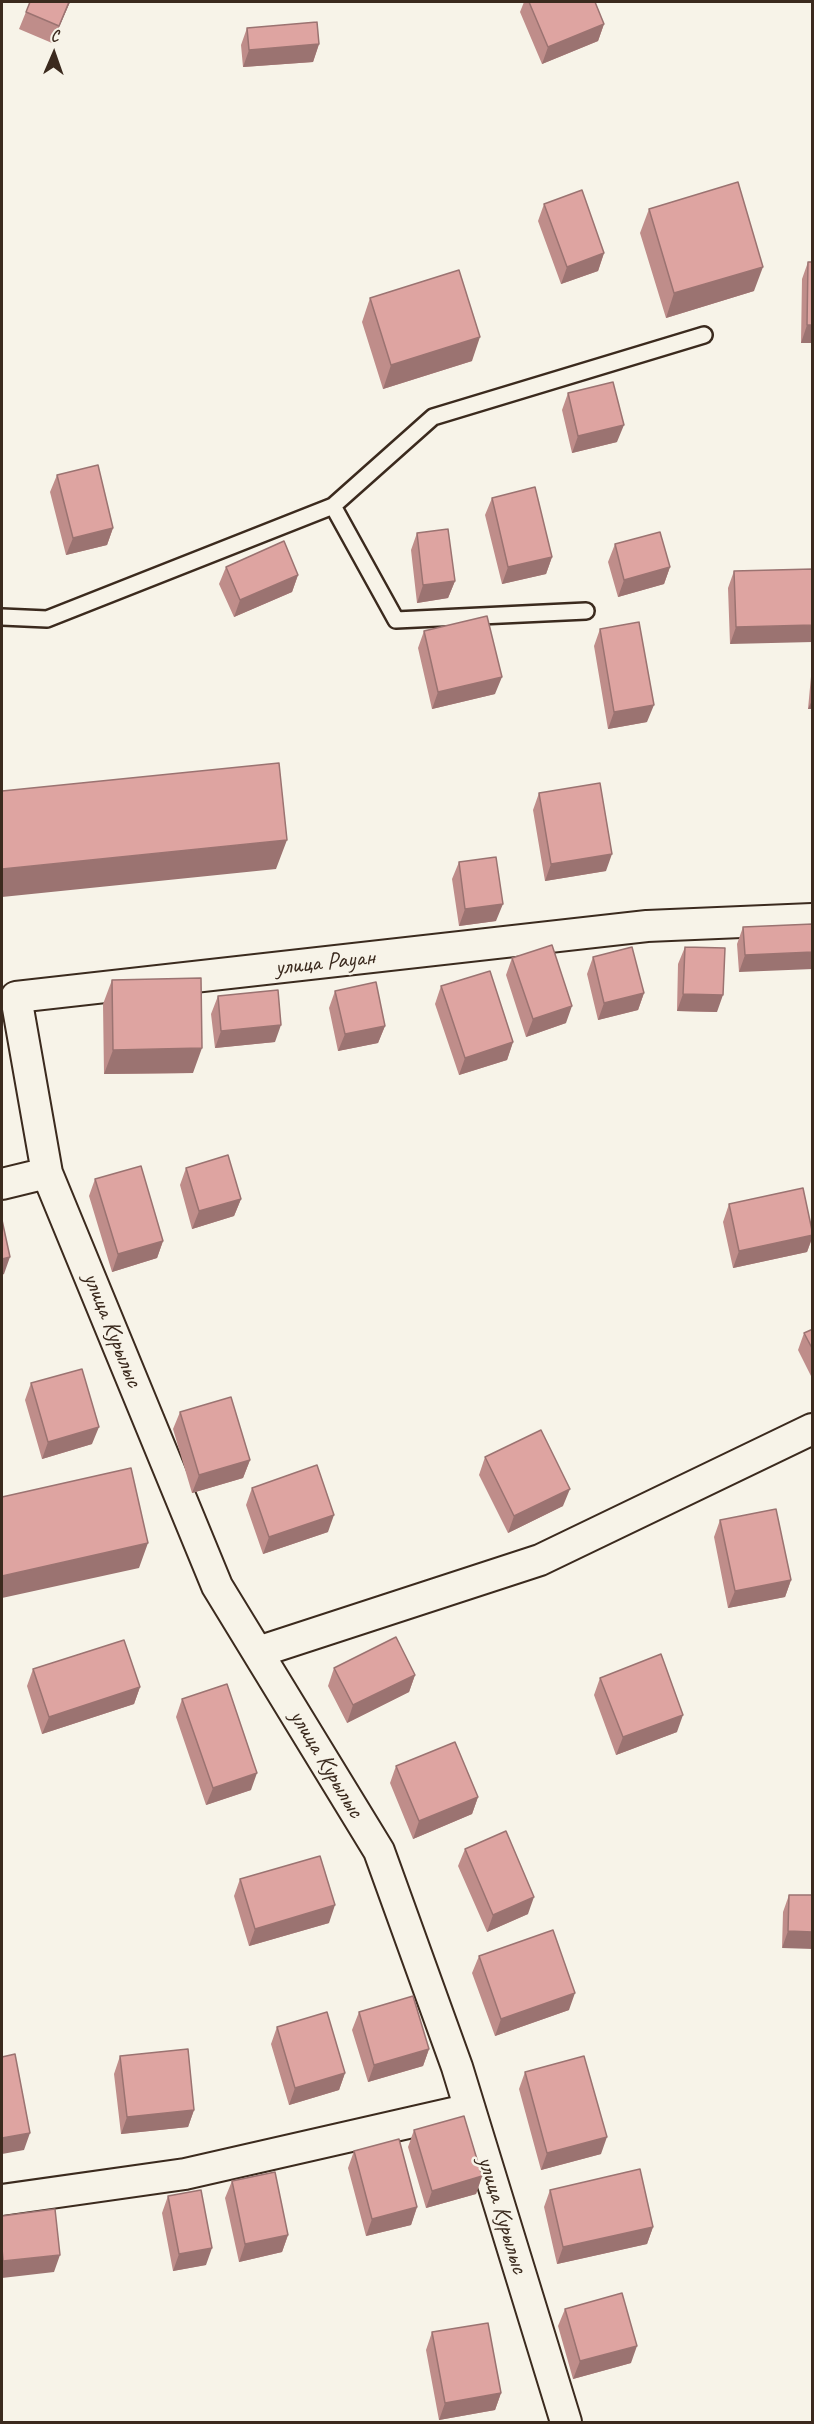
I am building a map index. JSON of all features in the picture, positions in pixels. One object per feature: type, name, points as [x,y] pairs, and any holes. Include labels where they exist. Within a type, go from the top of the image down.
[{"type":"street","name":"улица Рауан","points":[[47,1173],[16,997],[647,926],[813,919]]},
{"type":"street","points":[[2,1184],[47,1173]]},
{"type":"street","name":"улица Курылыс","points":[[47,1173],[218,1586],[379,1851],[470,2109],[566,2422]]},
{"type":"street","points":[[258,1652],[540,1560],[813,1429]]},
{"type":"street","points":[[2,2200],[185,2174],[470,2109]]},
{"type":"lane","points":[[2,617],[47,620],[333,506],[434,417],[704,335]]},
{"type":"lane","points":[[333,506],[396,620],[586,611]]},
{"type":"building","points":[[30,2],[69,2],[59,26],[26,12]]},
{"type":"building","points":[[529,2],[595,2],[604,24],[548,47]]},
{"type":"building","points":[[317,22],[319,44],[249,50],[247,28]]},
{"type":"building","points":[[738,182],[763,267],[674,293],[649,209]]},
{"type":"building","points":[[582,190],[604,253],[567,267],[544,204]]},
{"type":"building","points":[[808,262],[813,262],[813,325],[807,325]]},
{"type":"building","points":[[459,270],[480,337],[391,365],[370,298]]},
{"type":"building","points":[[613,382],[624,425],[578,436],[568,393]]},
{"type":"building","points":[[98,465],[113,528],[73,538],[57,475]]},
{"type":"building","points":[[535,487],[552,557],[508,567],[492,498]]},
{"type":"building","points":[[448,529],[455,581],[423,585],[417,533]]},
{"type":"building","points":[[660,532],[670,567],[624,580],[615,544]]},
{"type":"building","points":[[284,541],[298,575],[240,600],[226,567]]},
{"type":"building","points":[[813,569],[813,625],[736,627],[734,571]]},
{"type":"building","points":[[487,616],[502,677],[438,692],[424,631]]},
{"type":"building","points":[[639,622],[654,705],[614,712],[600,629]]},
{"type":"building","points":[[279,763],[287,840],[2,869],[2,791]]},
{"type":"building","points":[[600,783],[612,854],[551,864],[539,793]]},
{"type":"building","points":[[496,857],[503,904],[465,909],[459,862]]},
{"type":"building","points":[[813,924],[813,952],[745,955],[743,927]]},
{"type":"building","points":[[552,945],[572,1006],[533,1019],[512,958]]},
{"type":"building","points":[[632,947],[644,993],[604,1003],[593,957]]},
{"type":"building","points":[[685,947],[725,948],[723,995],[683,994]]},
{"type":"building","points":[[490,971],[513,1042],[465,1058],[441,986]]},
{"type":"building","points":[[201,978],[202,1048],[113,1050],[112,980]]},
{"type":"building","points":[[376,982],[385,1026],[345,1034],[335,991]]},
{"type":"building","points":[[278,990],[281,1025],[221,1031],[218,996]]},
{"type":"building","points":[[228,1155],[241,1199],[199,1211],[186,1168]]},
{"type":"building","points":[[141,1166],[163,1241],[118,1254],[95,1179]]},
{"type":"building","points":[[803,1188],[813,1235],[739,1251],[729,1204]]},
{"type":"building","points":[[2,1220],[10,1257],[2,1259]]},
{"type":"building","points":[[813,1329],[813,1350],[804,1333]]},
{"type":"building","points":[[82,1369],[99,1427],[48,1442],[31,1383]]},
{"type":"building","points":[[231,1397],[250,1460],[199,1475],[180,1412]]},
{"type":"building","points":[[541,1430],[570,1489],[514,1516],[485,1457]]},
{"type":"building","points":[[317,1465],[334,1515],[269,1537],[252,1488]]},
{"type":"building","points":[[131,1468],[148,1543],[2,1576],[2,1497]]},
{"type":"building","points":[[776,1509],[791,1580],[735,1591],[720,1520]]},
{"type":"building","points":[[396,1637],[415,1675],[353,1705],[334,1668]]},
{"type":"building","points":[[124,1640],[140,1687],[49,1717],[33,1669]]},
{"type":"building","points":[[661,1654],[683,1715],[623,1737],[600,1678]]},
{"type":"building","points":[[227,1684],[257,1773],[213,1788],[182,1699]]},
{"type":"building","points":[[455,1742],[478,1797],[419,1821],[396,1766]]},
{"type":"building","points":[[506,1831],[534,1897],[493,1915],[465,1849]]},
{"type":"building","points":[[320,1856],[335,1905],[255,1929],[240,1879]]},
{"type":"building","points":[[789,1895],[813,1895],[813,1932],[788,1931]]},
{"type":"building","points":[[553,1930],[575,1993],[501,2019],[479,1956]]},
{"type":"building","points":[[413,1996],[429,2049],[374,2065],[359,2012]]},
{"type":"building","points":[[327,2012],[345,2073],[295,2088],[277,2027]]},
{"type":"building","points":[[188,2049],[194,2110],[127,2117],[120,2056]]},
{"type":"building","points":[[15,2054],[30,2133],[2,2138],[2,2057]]},
{"type":"building","points":[[584,2056],[607,2137],[547,2153],[525,2072]]},
{"type":"building","points":[[464,2116],[482,2176],[432,2191],[414,2130]]},
{"type":"building","points":[[399,2139],[417,2207],[372,2219],[354,2151]]},
{"type":"building","points":[[640,2169],[653,2227],[563,2247],[550,2190]]},
{"type":"building","points":[[275,2172],[288,2235],[245,2244],[232,2181]]},
{"type":"building","points":[[201,2190],[212,2248],[179,2254],[168,2196]]},
{"type":"building","points":[[55,2209],[60,2255],[3,2261],[2,2216]]},
{"type":"building","points":[[622,2293],[637,2346],[580,2361],[565,2309]]},
{"type":"building","points":[[488,2323],[501,2393],[445,2403],[432,2332]]}]
